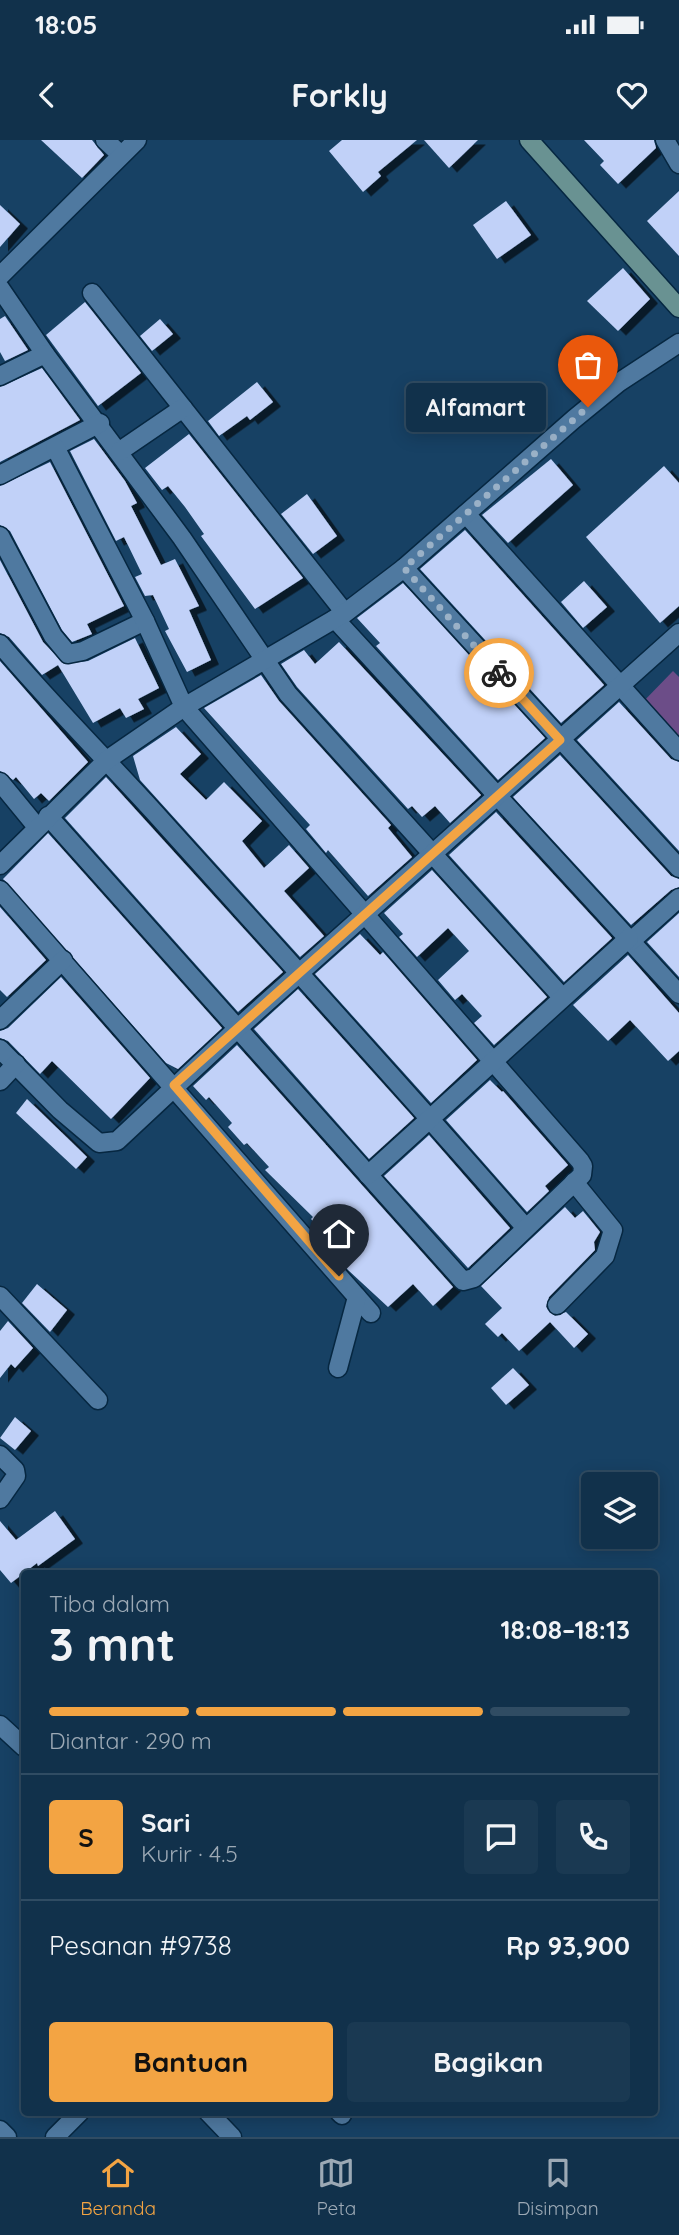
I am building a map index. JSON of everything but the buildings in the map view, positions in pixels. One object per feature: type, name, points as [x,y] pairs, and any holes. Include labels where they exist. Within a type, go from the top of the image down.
[{"type":"street","points":[[105,140],[121,155]]},
{"type":"street","points":[[0,276],[137,140]]},
{"type":"street","points":[[529,140],[679,308]]},
{"type":"street","points":[[664,140],[679,164]]},
{"type":"street","points":[[0,288],[46,354],[100,423],[231,607],[263,659],[304,713],[562,997]]},
{"type":"street","points":[[92,293],[183,408],[340,616],[495,797],[679,993]]},
{"type":"street","points":[[0,865],[107,760],[184,706],[340,616],[404,568],[538,448],[618,383],[679,344]]},
{"type":"street","points":[[0,376],[46,354]]},
{"type":"street","points":[[120,451],[183,408]]},
{"type":"street","points":[[0,475],[100,423]]},
{"type":"street","points":[[0,782],[43,822],[238,1028],[463,1281],[474,1279],[582,1175],[583,1166],[184,706],[145,621],[55,447]]},
{"type":"street","points":[[466,514],[679,751]]},
{"type":"street","points":[[0,536],[53,636],[68,654],[83,651],[145,621]]},
{"type":"street","points":[[404,568],[679,867]]},
{"type":"street","points":[[0,1049],[60,1110],[99,1143],[117,1141],[174,1085],[679,633]]},
{"type":"street","points":[[0,644],[50,703],[107,760],[431,1119],[525,1227]]},
{"type":"street","points":[[0,890],[174,1085],[371,1313]]},
{"type":"street","points":[[368,1175],[562,997],[679,898]]},
{"type":"street","points":[[0,1020],[63,961]]},
{"type":"street","points":[[0,1081],[16,1064]]},
{"type":"street","points":[[557,1305],[605,1256],[613,1230],[574,1182]]},
{"type":"street","points":[[0,1296],[97,1400]]},
{"type":"street","points":[[338,1368],[357,1297]]},
{"type":"street","points":[[0,1455],[15,1470],[16,1476],[0,1499]]},
{"type":"street","points":[[0,1725],[21,1744]]},
{"type":"street","points":[[55,2137],[76,2116]]},
{"type":"street","points":[[212,2116],[232,2137]]},
{"type":"street","points":[[0,2130],[7,2137]]},
{"type":"shaded area","points":[[673,671],[679,677],[679,744],[640,705]]},
{"type":"way so far","points":[[499,673],[404,568],[588,407]]},
{"type":"place","name":"Alfamart","points":[[588,407]]},
{"type":"route","points":[[339,1276],[174,1085],[560,740],[499,673]]}]
